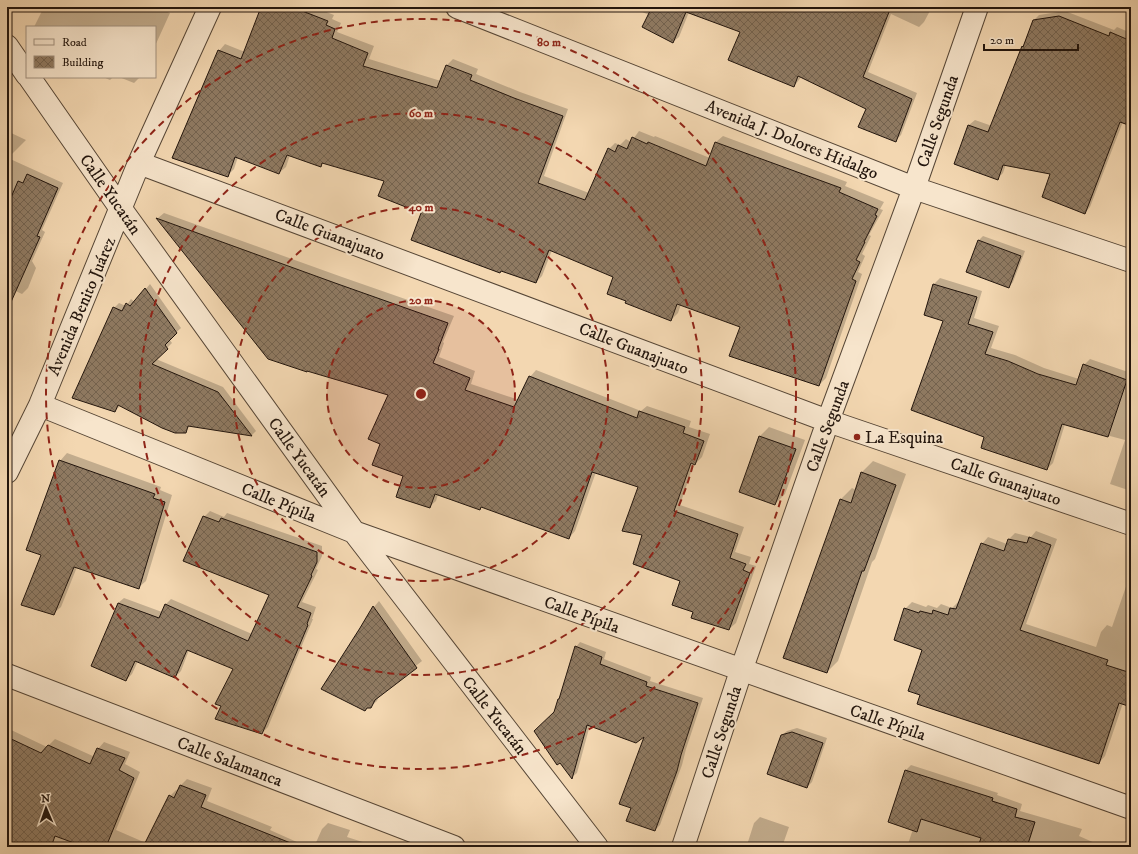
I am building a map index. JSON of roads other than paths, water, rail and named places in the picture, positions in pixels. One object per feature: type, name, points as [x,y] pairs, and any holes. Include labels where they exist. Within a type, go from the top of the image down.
[{"type":"street","name":"Avenida Benito Juárez","points":[[7,472],[40,405],[140,163],[210,7]]},
{"type":"street","name":"Avenida J. Dolores Hidalgo","points":[[457,7],[914,188],[1131,261]]},
{"type":"street","name":"Calle Segunda","points":[[683,847],[741,670],[828,421],[914,188],[977,7]]},
{"type":"street","name":"Calle Yucatán","points":[[7,46],[26,73]]},
{"type":"street","name":"Calle Yucatán","points":[[29,78],[121,209],[354,532],[597,847]]},
{"type":"street","name":"Calle Guanajuato","points":[[140,163],[828,421],[1131,524]]},
{"type":"street","name":"Calle Pípila","points":[[40,405],[354,532],[1131,808]]},
{"type":"street","name":"Calle Salamanca","points":[[7,675],[454,847]]},
{"type":"place","name":"La Esquina","points":[[857,437]]}]
